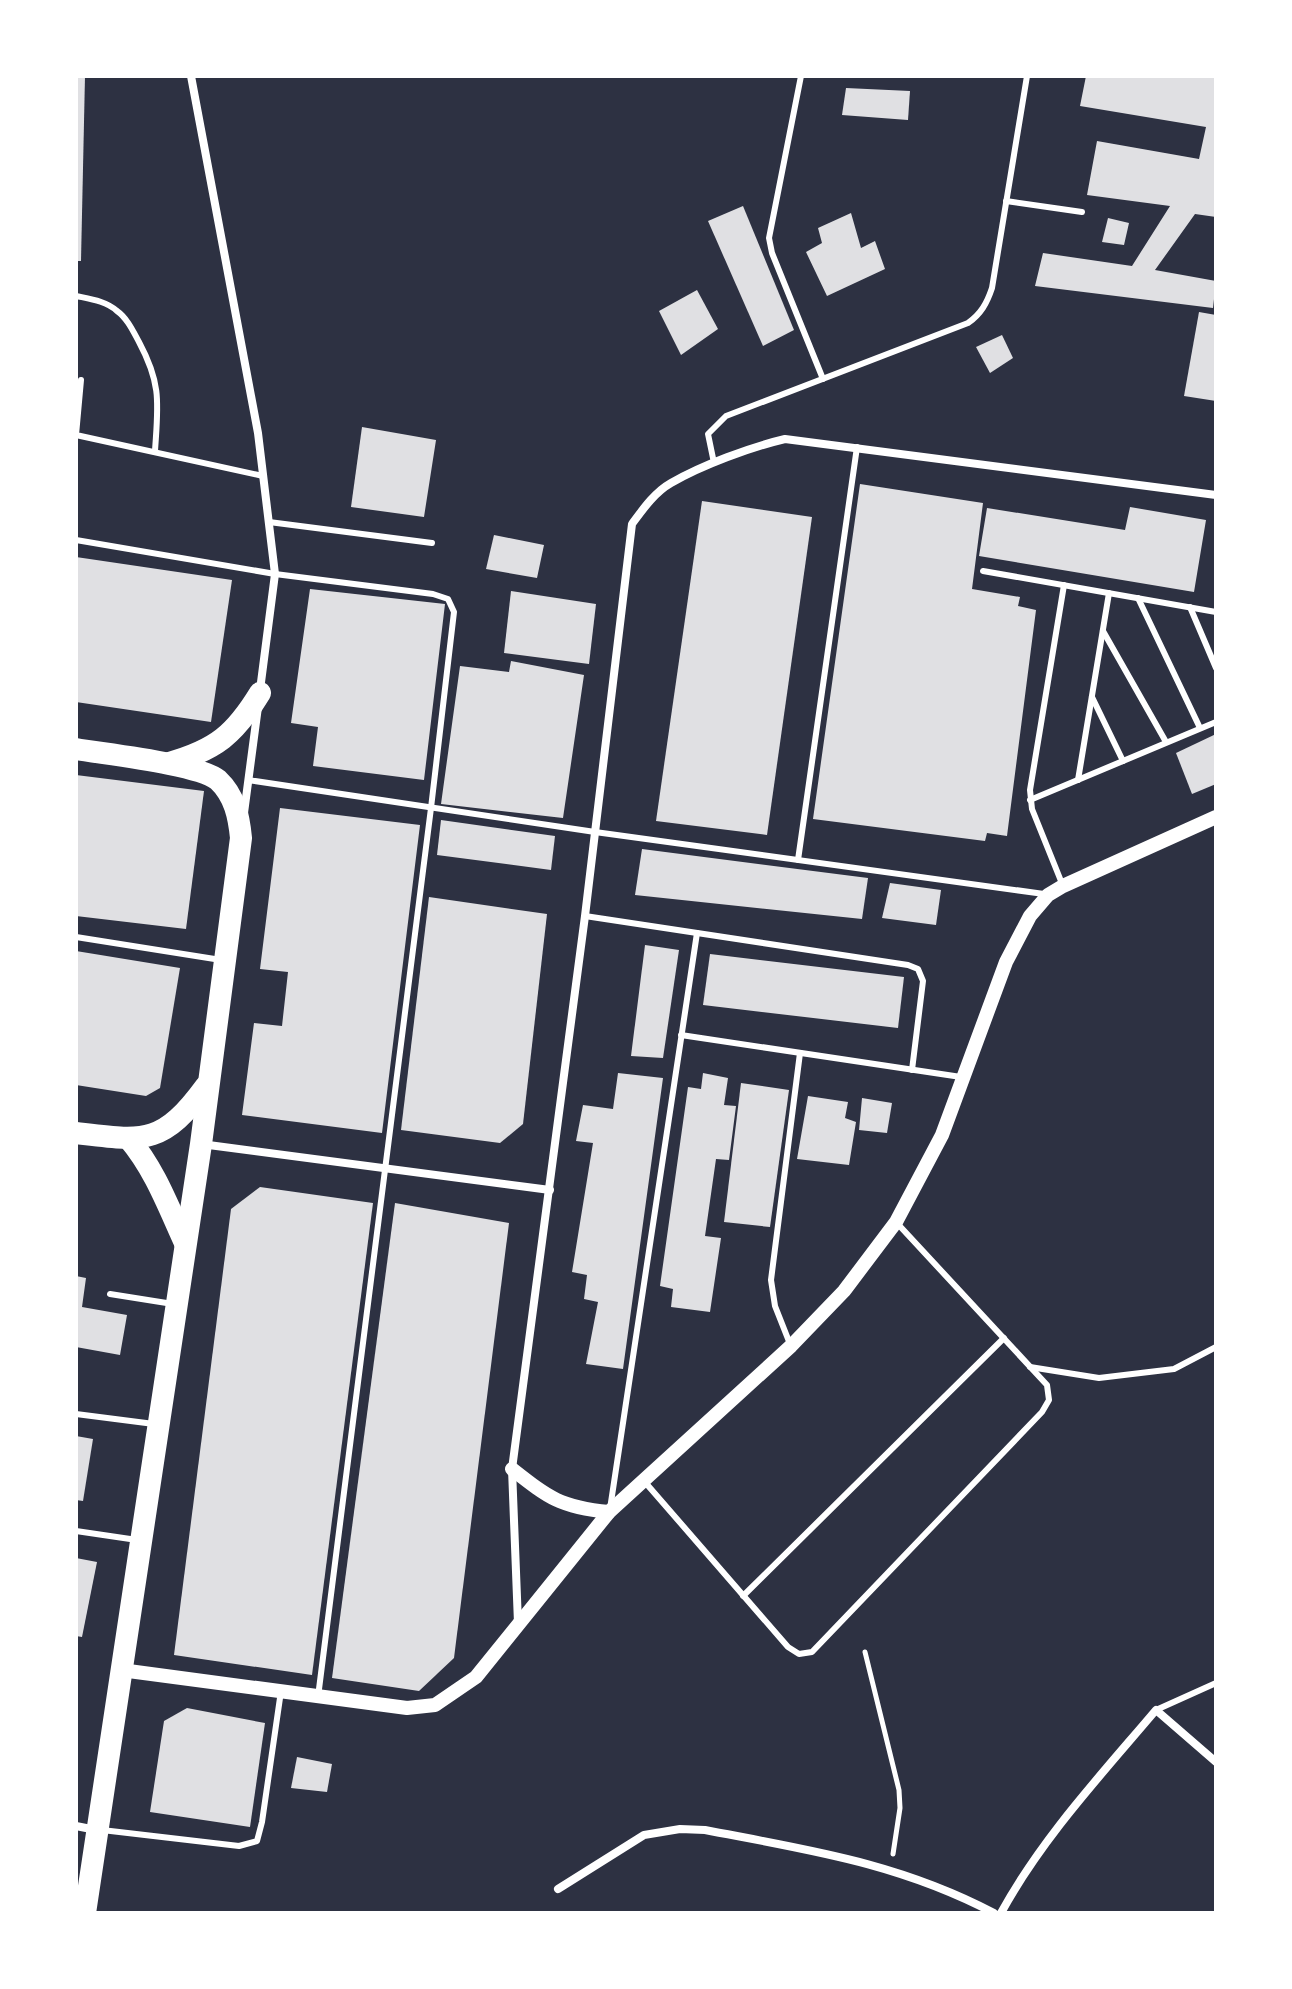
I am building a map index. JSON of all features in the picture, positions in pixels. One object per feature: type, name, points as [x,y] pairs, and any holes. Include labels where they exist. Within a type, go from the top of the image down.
[{"type":"highway","points":[[169,763],[196,756],[215,744],[241,724],[260,693]]},
{"type":"highway","points":[[76,749],[169,763],[217,779],[238,810],[241,838],[201,1144],[121,1670],[87,1828],[85,1913]]},
{"type":"highway","points":[[76,1133],[129,1139],[162,1132],[188,1110],[209,1082]]},
{"type":"highway","points":[[129,1139],[160,1185],[185,1244]]},
{"type":"street","points":[[191,76],[258,433],[275,574],[241,838]]},
{"type":"street","points":[[518,1624],[512,1469],[585,916],[632,524],[650,500],[670,483],[762,445],[785,439],[1216,495]]},
{"type":"street","points":[[121,1670],[407,1708],[435,1705],[476,1677],[609,1512],[791,1346],[844,1291],[896,1222],[942,1135],[1006,962],[1030,916],[1048,895],[1216,817]]},
{"type":"street","points":[[201,1144],[550,1190]]},
{"type":"street","points":[[512,1469],[546,1496],[577,1509],[609,1512]]},
{"type":"street","points":[[1001,1913],[1019,1880],[1055,1830],[1156,1710],[1216,1762]]},
{"type":"street","points":[[558,1889],[644,1835],[680,1829],[705,1830],[863,1861],[954,1891],[994,1913]]},
{"type":"lane","points":[[801,76],[769,238],[772,253],[823,379]]},
{"type":"lane","points":[[714,465],[708,434],[726,416],[968,323],[978,316],[992,288],[1027,76]]},
{"type":"lane","points":[[1006,201],[1082,212]]},
{"type":"lane","points":[[76,296],[99,301],[118,311],[149,361],[156,378],[159,400],[155,451]]},
{"type":"lane","points":[[81,380],[76,435],[263,476]]},
{"type":"lane","points":[[798,860],[857,447]]},
{"type":"lane","points":[[269,522],[432,543]]},
{"type":"lane","points":[[76,540],[275,574],[433,594],[448,599],[454,612],[318,1697]]},
{"type":"lane","points":[[983,571],[1216,612]]},
{"type":"lane","points":[[1063,886],[1030,800],[1064,585]]},
{"type":"lane","points":[[1078,780],[1109,593]]},
{"type":"lane","points":[[1138,598],[1200,728]]},
{"type":"lane","points":[[1190,607],[1216,668]]},
{"type":"lane","points":[[1103,631],[1166,742]]},
{"type":"lane","points":[[1092,697],[1123,761]]},
{"type":"lane","points":[[1030,800],[1216,722]]},
{"type":"lane","points":[[248,780],[1048,895]]},
{"type":"lane","points":[[585,916],[918,969],[923,981],[912,1070]]},
{"type":"lane","points":[[609,1512],[697,933]]},
{"type":"lane","points":[[76,937],[225,960]]},
{"type":"lane","points":[[681,1035],[965,1078]]},
{"type":"lane","points":[[791,1346],[775,1306],[771,1280],[800,1053]]},
{"type":"lane","points":[[644,1481],[793,1652],[812,1652],[1042,1412],[1049,1400],[1047,1385],[896,1222]]},
{"type":"lane","points":[[110,1294],[176,1305]]},
{"type":"lane","points":[[743,1596],[1004,1338]]},
{"type":"lane","points":[[1030,1367],[1099,1378],[1174,1369],[1216,1347]]},
{"type":"lane","points":[[76,1414],[158,1425]]},
{"type":"lane","points":[[76,1531],[141,1540]]},
{"type":"lane","points":[[1156,1710],[1216,1683]]},
{"type":"lane","points":[[87,1828],[239,1846],[257,1841],[281,1691]]},
{"type":"path","points":[[865,1652],[899,1790],[900,1808],[891,1865]]},
{"type":"building","points":[[76,76],[85,76],[81,261],[76,261]]},
{"type":"building","points":[[1086,76],[1216,76],[1216,217],[1195,214],[1155,270],[1216,281],[1213,308],[1035,286],[1043,253],[1132,266],[1170,206],[1087,195],[1097,141],[1199,159],[1206,127],[1080,106]]},
{"type":"building","points":[[846,88],[910,91],[908,120],[842,115]]},
{"type":"building","points":[[743,206],[794,330],[763,346],[708,221]]},
{"type":"building","points":[[851,213],[861,248],[875,241],[885,269],[827,296],[806,252],[822,243],[818,228]]},
{"type":"building","points":[[1108,218],[1129,223],[1124,245],[1102,242]]},
{"type":"building","points":[[697,290],[718,329],[681,355],[659,311]]},
{"type":"building","points":[[1199,312],[1216,315],[1216,401],[1184,396]]},
{"type":"building","points":[[1002,335],[1013,358],[990,373],[976,347]]},
{"type":"building","points":[[362,427],[436,440],[424,517],[351,507]]},
{"type":"building","points":[[860,484],[983,503],[972,589],[1020,597],[1018,606],[1036,610],[1007,836],[987,833],[985,841],[813,819]]},
{"type":"building","points":[[702,501],[812,517],[767,835],[656,821]]},
{"type":"building","points":[[1130,507],[1206,520],[1194,592],[979,556],[987,508],[1125,530]]},
{"type":"building","points":[[494,535],[544,545],[537,578],[486,569]]},
{"type":"building","points":[[76,557],[232,580],[211,722],[76,702]]},
{"type":"building","points":[[310,589],[445,604],[424,780],[313,766],[318,727],[291,723]]},
{"type":"building","points":[[511,591],[596,604],[589,664],[504,653]]},
{"type":"building","points":[[511,661],[584,675],[563,818],[441,804],[460,666],[509,672]]},
{"type":"building","points":[[1216,734],[1216,784],[1192,794],[1176,753]]},
{"type":"building","points":[[76,775],[204,791],[186,929],[76,916]]},
{"type":"building","points":[[280,808],[420,825],[382,1133],[242,1115],[254,1023],[282,1026],[288,972],[260,969]]},
{"type":"building","points":[[441,820],[555,836],[551,870],[437,855]]},
{"type":"building","points":[[642,849],[868,878],[862,919],[635,895]]},
{"type":"building","points":[[890,883],[941,890],[936,925],[882,918]]},
{"type":"building","points":[[429,897],[547,914],[523,1124],[500,1143],[401,1130]]},
{"type":"building","points":[[645,945],[679,950],[663,1058],[631,1056]]},
{"type":"building","points":[[76,951],[180,968],[160,1088],[146,1096],[76,1085]]},
{"type":"building","points":[[710,954],[904,977],[898,1028],[703,1005]]},
{"type":"building","points":[[618,1073],[663,1078],[623,1369],[586,1364],[598,1302],[584,1299],[587,1275],[572,1272],[593,1143],[576,1141],[583,1105],[613,1109]]},
{"type":"building","points":[[703,1073],[728,1078],[724,1105],[736,1106],[729,1160],[716,1159],[705,1236],[721,1238],[710,1312],[671,1307],[673,1289],[660,1286],[688,1087],[701,1089]]},
{"type":"building","points":[[741,1083],[789,1090],[770,1227],[724,1222]]},
{"type":"building","points":[[808,1096],[848,1102],[845,1118],[856,1122],[849,1165],[797,1159]]},
{"type":"building","points":[[862,1098],[892,1103],[887,1133],[859,1130]]},
{"type":"building","points":[[260,1187],[373,1203],[312,1675],[174,1655],[231,1209]]},
{"type":"building","points":[[395,1203],[509,1223],[454,1658],[419,1691],[332,1678]]},
{"type":"building","points":[[76,1276],[86,1278],[82,1307],[127,1315],[120,1355],[76,1347]]},
{"type":"building","points":[[76,1436],[93,1439],[83,1501],[76,1500]]},
{"type":"building","points":[[76,1558],[97,1562],[82,1637],[76,1636]]},
{"type":"building","points":[[187,1708],[265,1723],[250,1827],[150,1812],[164,1721]]},
{"type":"building","points":[[297,1757],[332,1764],[327,1792],[291,1788]]}]
